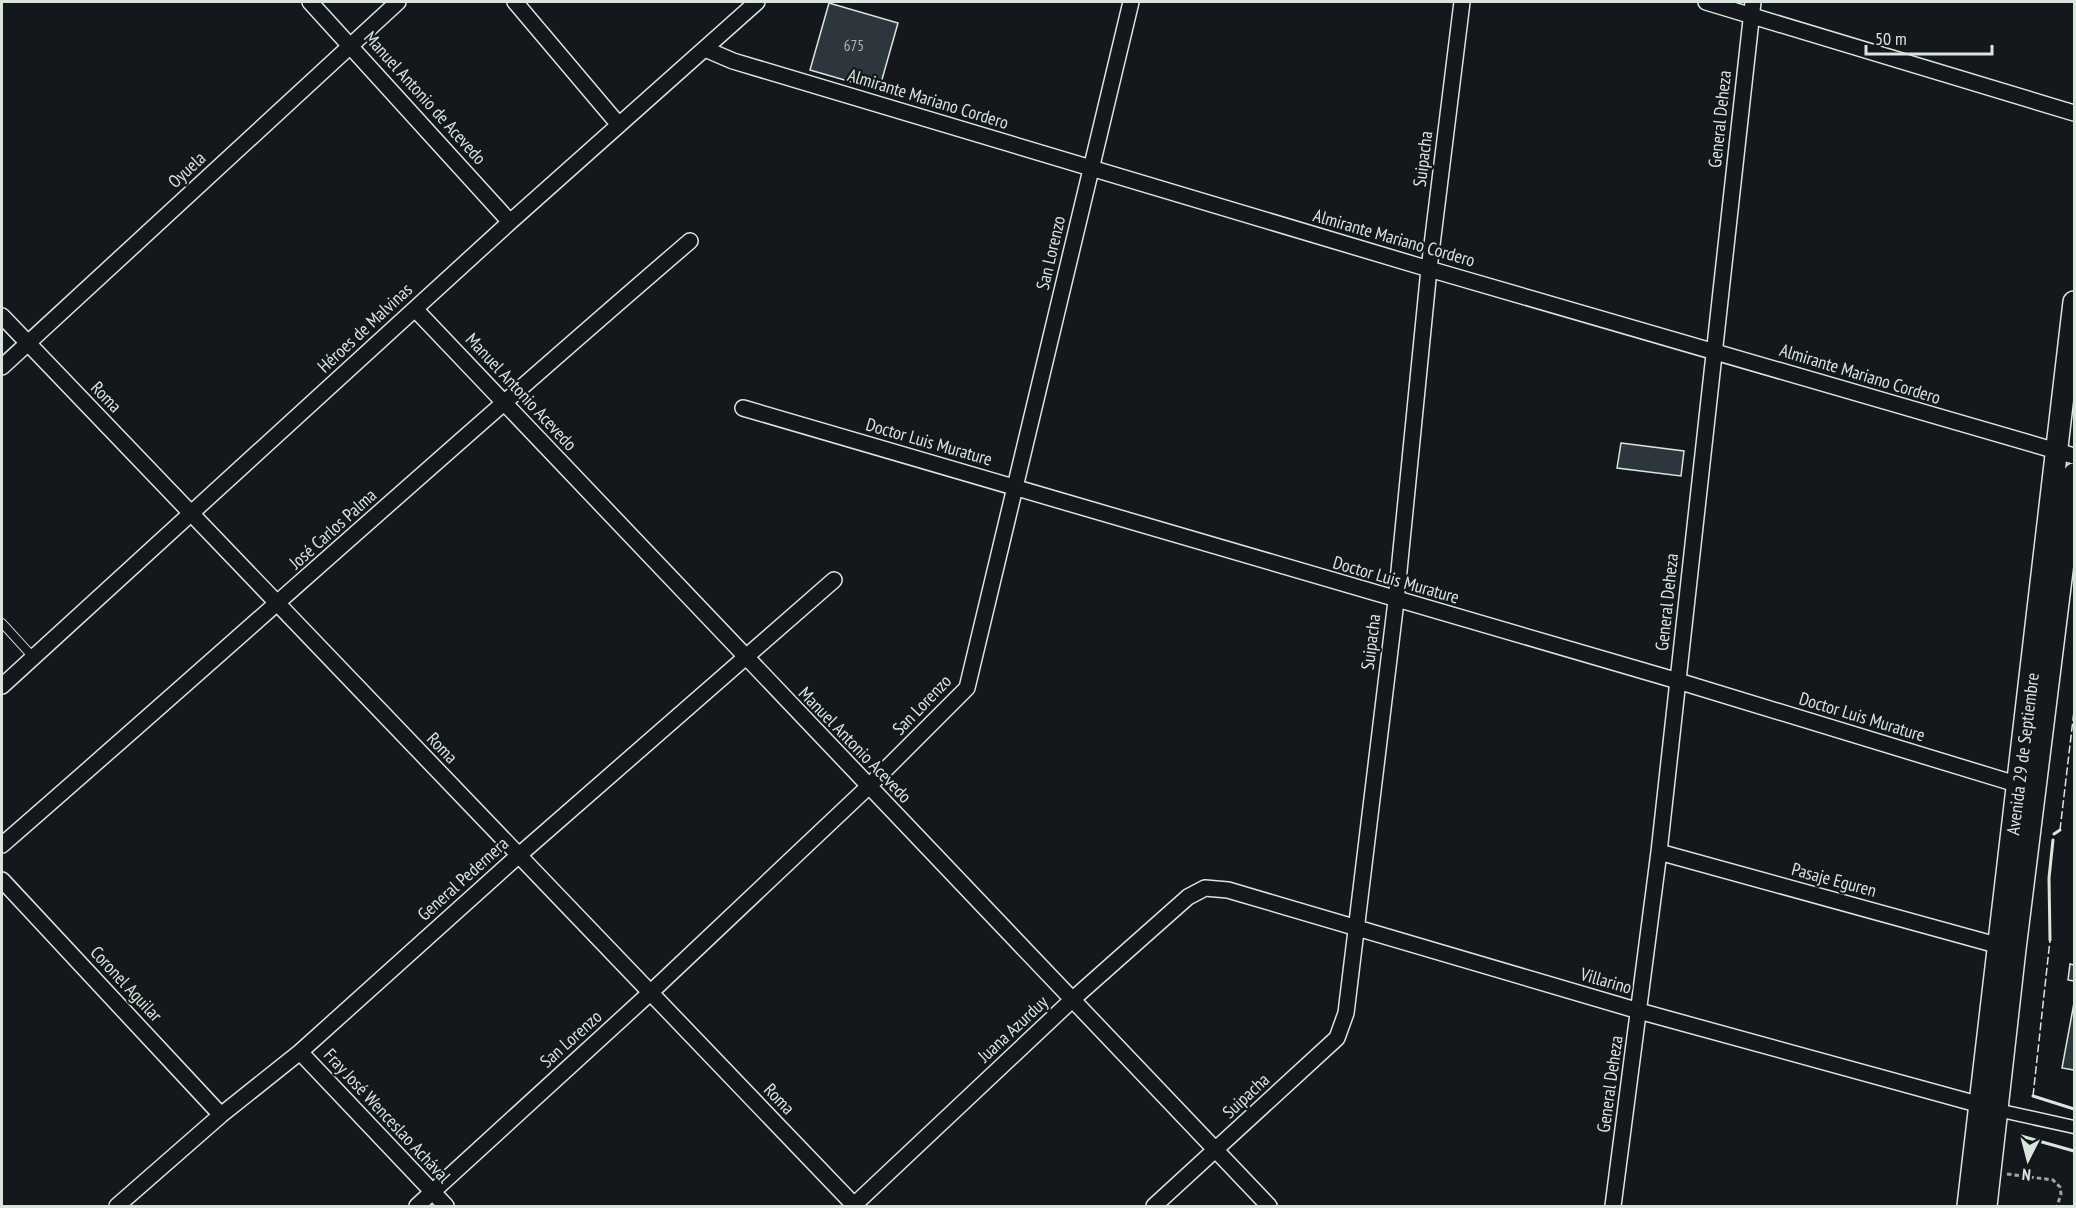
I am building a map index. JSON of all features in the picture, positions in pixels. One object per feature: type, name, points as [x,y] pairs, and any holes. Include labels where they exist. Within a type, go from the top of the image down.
[{"type":"main road","name":"Avenida 29 de Septiembre","points":[[1968,1206],[1989,1108],[2028,788],[2066,454],[2074,302]]},
{"type":"main road","name":"Avenida 29 de Septiembre","points":[[1986,1206],[1990,1173],[1989,1108],[2000,946],[2028,788],[2074,474]]},
{"type":"street","name":"Manuel Antonio de Acevedo","points":[[310,2],[510,222]]},
{"type":"street","name":"Oyuela","points":[[2,367],[398,2]]},
{"type":"street","points":[[515,2],[619,125]]},
{"type":"street","name":"Héroes de Malvinas","points":[[2,686],[510,222],[757,2]]},
{"type":"street","name":"San Lorenzo","points":[[417,1206],[650,993],[868,787],[967,688],[1131,2]]},
{"type":"street","name":"Suipacha","points":[[1154,1206],[1337,1038],[1346,1013],[1396,601],[1429,269],[1462,2]]},
{"type":"street","points":[[1706,2],[1752,8],[2074,113]]},
{"type":"street","name":"General Deheza","points":[[1613,1206],[1659,852],[1752,8]]},
{"type":"street","name":"Almirante Mariano Cordero","points":[[705,49],[733,61],[1429,269],[2066,454]]},
{"type":"street","name":"José Carlos Palma","points":[[2,845],[278,604],[503,401],[690,241]]},
{"type":"street","name":"Manuel Antonio Acevedo","points":[[415,309],[1269,1206]]},
{"type":"street","name":"Roma","points":[[2,316],[854,1206]]},
{"type":"street","name":"Doctor Luis Murature","points":[[743,408],[1396,601],[1678,681],[2028,788]]},
{"type":"street","name":"General Pedernera","points":[[117,1206],[221,1115],[300,1052],[518,856],[834,580]]},
{"type":"street","name":"Pasaje Eguren","points":[[1659,852],[2000,946]]},
{"type":"street","name":"Coronel Aguilar","points":[[2,880],[221,1115]]},
{"type":"street","name":"Villarino","points":[[1205,888],[1228,890],[1639,1011],[1989,1108]]},
{"type":"street","name":"Juana Azurduy","points":[[854,1206],[1073,999],[1188,897],[1205,888]]},
{"type":"street","name":"Fray José Wenceslao Achával","points":[[300,1052],[446,1206]]},
{"type":"street","points":[[1989,1108],[2074,1127]]},
{"type":"lane","points":[[2,623],[33,657]]},
{"type":"path","points":[[1990,1173],[2053,1180],[2060,1186],[2061,1194],[2057,1206]]},
{"type":"building","points":[[829,3],[898,23],[879,90],[810,70]]},
{"type":"building","points":[[1621,443],[1684,451],[1681,476],[1617,468]]},
{"type":"building","points":[[2070,964],[2074,965],[2074,981],[2068,980]]},
{"type":"building","points":[[2074,1003],[2074,1070],[2062,1068]]},
{"type":"fence","points":[[2060,830],[2074,711]]},
{"type":"fence","points":[[2033,1096],[2050,940]]},
{"type":"wall","points":[[2054,834],[2060,830]]},
{"type":"wall","points":[[2050,940],[2049,878],[2053,840]]},
{"type":"wall","points":[[2033,1096],[2074,1109]]},
{"type":"wall","points":[[2021,1136],[2074,1151]]}]
